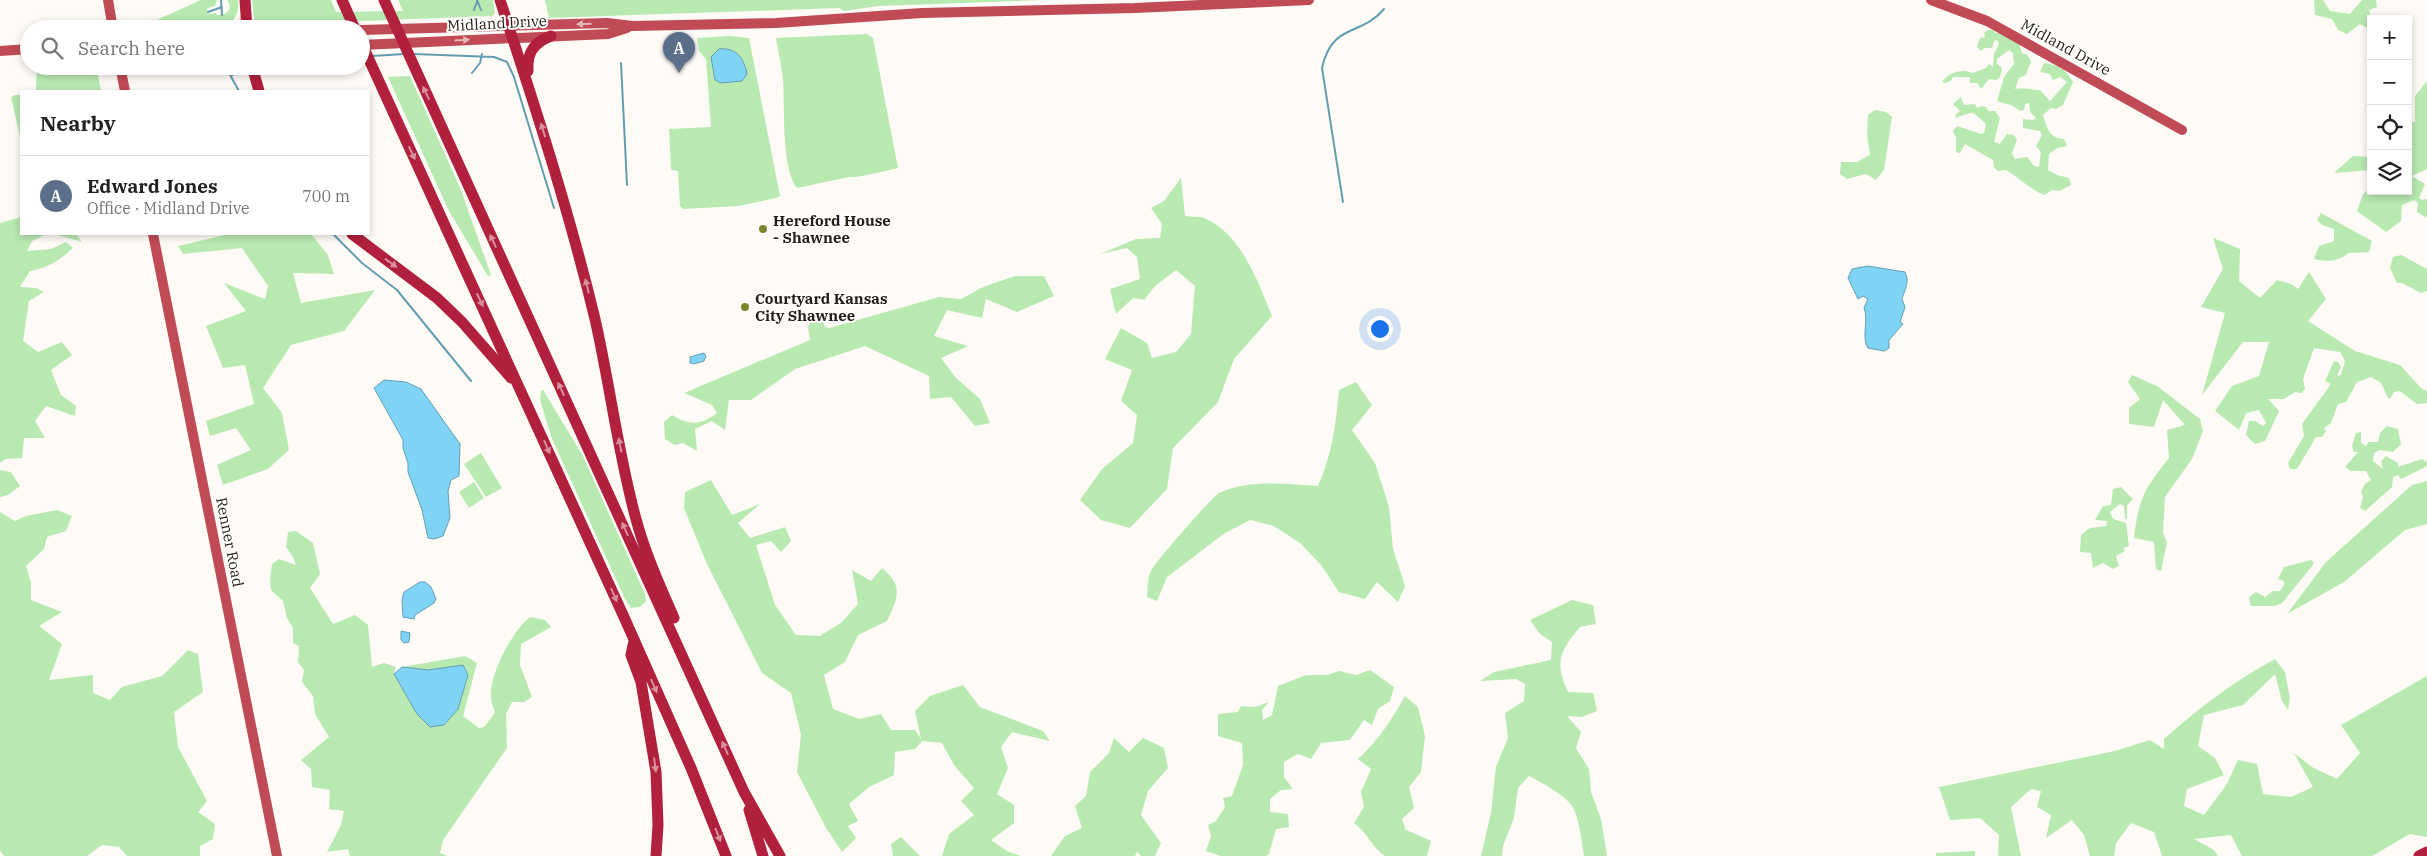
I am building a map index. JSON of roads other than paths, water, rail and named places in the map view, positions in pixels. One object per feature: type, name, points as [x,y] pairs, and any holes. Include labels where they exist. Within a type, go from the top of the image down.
[{"type":"highway","points":[[245,0],[246,20]]},
{"type":"highway","points":[[342,0],[351,20]]},
{"type":"highway","points":[[384,0],[744,792],[780,856]]},
{"type":"highway","points":[[500,0],[528,80],[583,269],[603,355],[635,519],[646,552],[680,632],[682,652]]},
{"type":"highway","points":[[528,80],[529,53],[536,44],[551,36]]},
{"type":"highway","points":[[370,63],[692,768],[726,856]]},
{"type":"highway","points":[[255,75],[259,90]]},
{"type":"highway","points":[[353,235],[422,285],[449,309],[519,387]]},
{"type":"highway","points":[[634,641],[631,655],[641,682],[656,772],[658,825],[656,856]]},
{"type":"highway","points":[[744,792],[763,856]]},
{"type":"highway","points":[[2419,856],[2427,852]]},
{"type":"main road","points":[[108,0],[111,20]]},
{"type":"main road","name":"Midland Drive","points":[[370,30],[607,23],[633,26],[776,23],[930,13],[1135,8],[1310,0]]},
{"type":"main road","name":"Midland Drive","points":[[1931,0],[1987,21],[2182,130]]},
{"type":"main road","name":"Midland Drive","points":[[370,44],[608,34],[633,26]]},
{"type":"main road","points":[[0,51],[20,50]]},
{"type":"main road","points":[[121,75],[124,90]]},
{"type":"main road","name":"Renner Road","points":[[153,235],[277,856]]},
{"type":"water","points":[[719,49],[735,52],[744,63],[747,74],[742,81],[721,83],[715,80],[711,57]]},
{"type":"water","points":[[1868,266],[1905,272],[1907,279],[1902,299],[1905,307],[1900,322],[1903,324],[1889,340],[1889,348],[1884,351],[1868,348],[1866,344],[1864,308],[1868,299],[1863,296],[1858,299],[1848,278],[1852,269]]},
{"type":"water","points":[[704,353],[706,356],[704,361],[694,364],[690,363],[690,357]]},
{"type":"water","points":[[384,380],[406,382],[421,389],[460,444],[459,476],[451,480],[448,491],[450,518],[443,536],[434,539],[428,538],[422,510],[408,472],[403,440],[374,388]]},
{"type":"water","points":[[420,582],[425,582],[431,587],[436,599],[434,603],[415,615],[414,619],[403,617],[402,600],[404,592]]},
{"type":"water","points":[[401,631],[410,633],[409,642],[404,643],[401,640]]},
{"type":"water","points":[[463,665],[468,675],[458,709],[444,725],[430,727],[417,714],[394,674],[402,667],[428,670]]},
{"type":"waterway","points":[[221,0],[222,15]]},
{"type":"waterway","points":[[477,0],[481,10]]},
{"type":"waterway","points":[[474,10],[477,2]]},
{"type":"waterway","points":[[208,12],[222,7]]},
{"type":"waterway","points":[[1343,202],[1322,68],[1327,53],[1340,36],[1366,24],[1384,9]]},
{"type":"waterway","points":[[372,56],[404,54]]},
{"type":"waterway","points":[[414,54],[494,57],[507,62],[514,77],[554,208]]},
{"type":"waterway","points":[[472,73],[480,63],[482,54]]},
{"type":"waterway","points":[[621,63],[627,185]]},
{"type":"waterway","points":[[230,75],[238,90]]},
{"type":"waterway","points":[[334,235],[362,263],[397,290],[471,381]]},
{"type":"place","name":"Edward Jones","points":[[679,73]]},
{"type":"place","name":"Hereford House - Shawnee","points":[[763,229]]},
{"type":"place","name":"Courtyard Kansas City Shawnee","points":[[745,307]]}]
